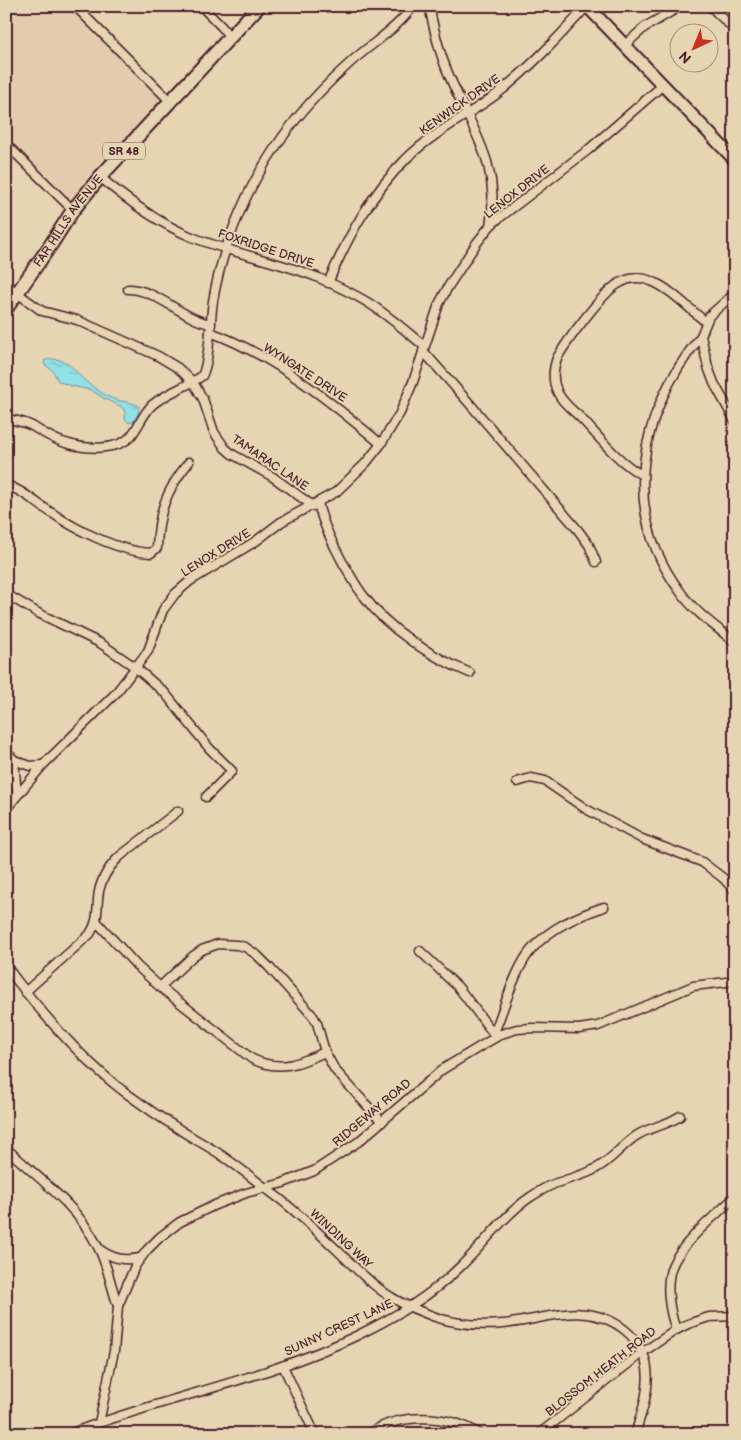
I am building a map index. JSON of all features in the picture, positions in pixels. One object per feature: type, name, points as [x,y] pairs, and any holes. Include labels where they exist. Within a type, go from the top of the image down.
[{"type":"main road","name":"FAR HILLS AVENUE","points":[[6,309],[73,210],[100,177],[259,6]]},
{"type":"main road","points":[[587,6],[735,160]]},
{"type":"street","points":[[75,6],[170,101]]},
{"type":"street","points":[[201,6],[230,38]]},
{"type":"street","points":[[6,419],[24,422],[49,437],[69,444],[114,446],[127,440],[145,414],[158,401],[202,376],[204,373],[217,281],[226,248],[258,174],[298,116],[334,78],[394,28],[414,6]]},
{"type":"street","points":[[429,6],[448,72],[480,140],[490,172],[493,201],[490,226]]},
{"type":"street","name":"KENWICK DRIVE","points":[[328,283],[351,232],[367,206],[390,176],[424,143],[497,93],[541,56],[587,6]]},
{"type":"street","points":[[625,45],[644,27],[680,6]]},
{"type":"street","points":[[710,6],[735,30]]},
{"type":"street","name":"LENOX DRIVE","points":[[6,809],[43,765],[114,694],[148,651],[163,610],[175,594],[190,581],[256,541],[281,522],[339,490],[366,463],[381,444],[408,395],[439,304],[448,286],[457,270],[490,226],[588,150],[663,85]]},
{"type":"street","points":[[6,144],[73,210]]},
{"type":"street","name":"FOXRIDGE DRIVE","points":[[100,177],[137,207],[154,218],[194,238],[266,259],[328,283],[366,301],[424,349],[578,530],[589,546],[596,562]]},
{"type":"street","points":[[642,475],[627,465],[608,447],[557,393],[553,375],[557,358],[612,288],[633,278],[641,278],[658,284],[706,322]]},
{"type":"street","points":[[6,285],[47,314],[77,320],[158,356],[178,368],[193,382]]},
{"type":"street","name":"WYNGATE DRIVE","points":[[128,289],[143,291],[200,321],[304,384],[332,403],[381,444]]},
{"type":"street","points":[[735,294],[715,309],[706,322],[701,336],[682,363],[659,405],[649,432],[642,475],[647,521],[663,564],[682,595],[694,608],[735,642]]},
{"type":"street","points":[[701,336],[708,367],[714,383],[735,421]]},
{"type":"street","name":"TAMARAC LANE","points":[[193,382],[203,399],[214,432],[225,448],[315,504]]},
{"type":"street","points":[[6,485],[19,490],[56,517],[97,538],[124,548],[148,553],[154,552],[156,548],[162,505],[188,462]]},
{"type":"street","points":[[315,504],[331,541],[357,587],[375,609],[418,646],[470,674]]},
{"type":"street","points":[[6,594],[38,613],[100,643],[135,667],[165,692],[209,748],[232,772],[206,797]]},
{"type":"street","points":[[6,751],[14,760],[30,766],[43,765]]},
{"type":"street","points":[[14,760],[17,795]]},
{"type":"street","points":[[517,782],[531,778],[545,781],[586,809],[635,836],[702,862],[723,878],[735,891]]},
{"type":"street","points":[[25,992],[90,934],[96,922],[102,879],[111,864],[178,811]]},
{"type":"street","points":[[495,1035],[515,980],[531,950],[541,939],[561,925],[604,906]]},
{"type":"street","points":[[96,922],[137,966],[160,987],[252,1059],[275,1066],[294,1065],[325,1052]]},
{"type":"street","points":[[160,987],[202,950],[218,944],[237,944],[245,947],[257,955],[269,967],[313,1016],[317,1023],[325,1052],[335,1070],[382,1122]]},
{"type":"street","points":[[420,951],[458,986],[495,1035]]},
{"type":"street","name":"WINDING WAY","points":[[6,966],[25,992],[72,1045],[120,1088],[176,1128],[223,1156],[265,1187],[318,1231],[388,1296],[411,1307],[450,1321],[504,1324],[558,1313],[598,1316],[617,1324],[635,1341],[642,1352],[647,1366],[648,1387],[641,1418],[635,1434]]},
{"type":"street","name":"RIDGEWAY ROAD","points":[[99,1423],[114,1351],[118,1306],[140,1258],[160,1237],[180,1222],[222,1202],[314,1171],[358,1142],[443,1069],[495,1035],[517,1029],[586,1028],[598,1026],[693,986],[735,981]]},
{"type":"street","name":"SUNNY CREST LANE","points":[[99,1423],[283,1366],[355,1336],[411,1307],[451,1276],[497,1227],[527,1199],[551,1185],[595,1169],[606,1163],[641,1133],[666,1125],[680,1116]]},
{"type":"street","points":[[6,1148],[71,1206],[92,1234],[118,1306]]},
{"type":"street","points":[[676,1330],[672,1318],[669,1294],[670,1272],[674,1261],[692,1238],[735,1197]]},
{"type":"street","points":[[99,1249],[114,1258],[129,1260],[140,1258]]},
{"type":"street","name":"BLOSSOM HEATH ROAD","points":[[539,1434],[642,1352],[676,1330],[709,1317],[735,1316]]},
{"type":"street","points":[[283,1366],[315,1434]]},
{"type":"street","points":[[368,1434],[394,1422],[420,1418],[447,1421],[480,1434]]},
{"type":"street","points":[[69,1434],[99,1423]]},
{"type":"shaded area","points":[[6,6],[75,6],[170,101],[73,210],[6,144]]},
{"type":"water","points":[[55,359],[68,364],[86,382],[109,397],[139,406],[138,414],[134,421],[129,423],[125,419],[125,412],[122,407],[91,390],[58,381],[53,371],[44,364],[45,360]]}]
